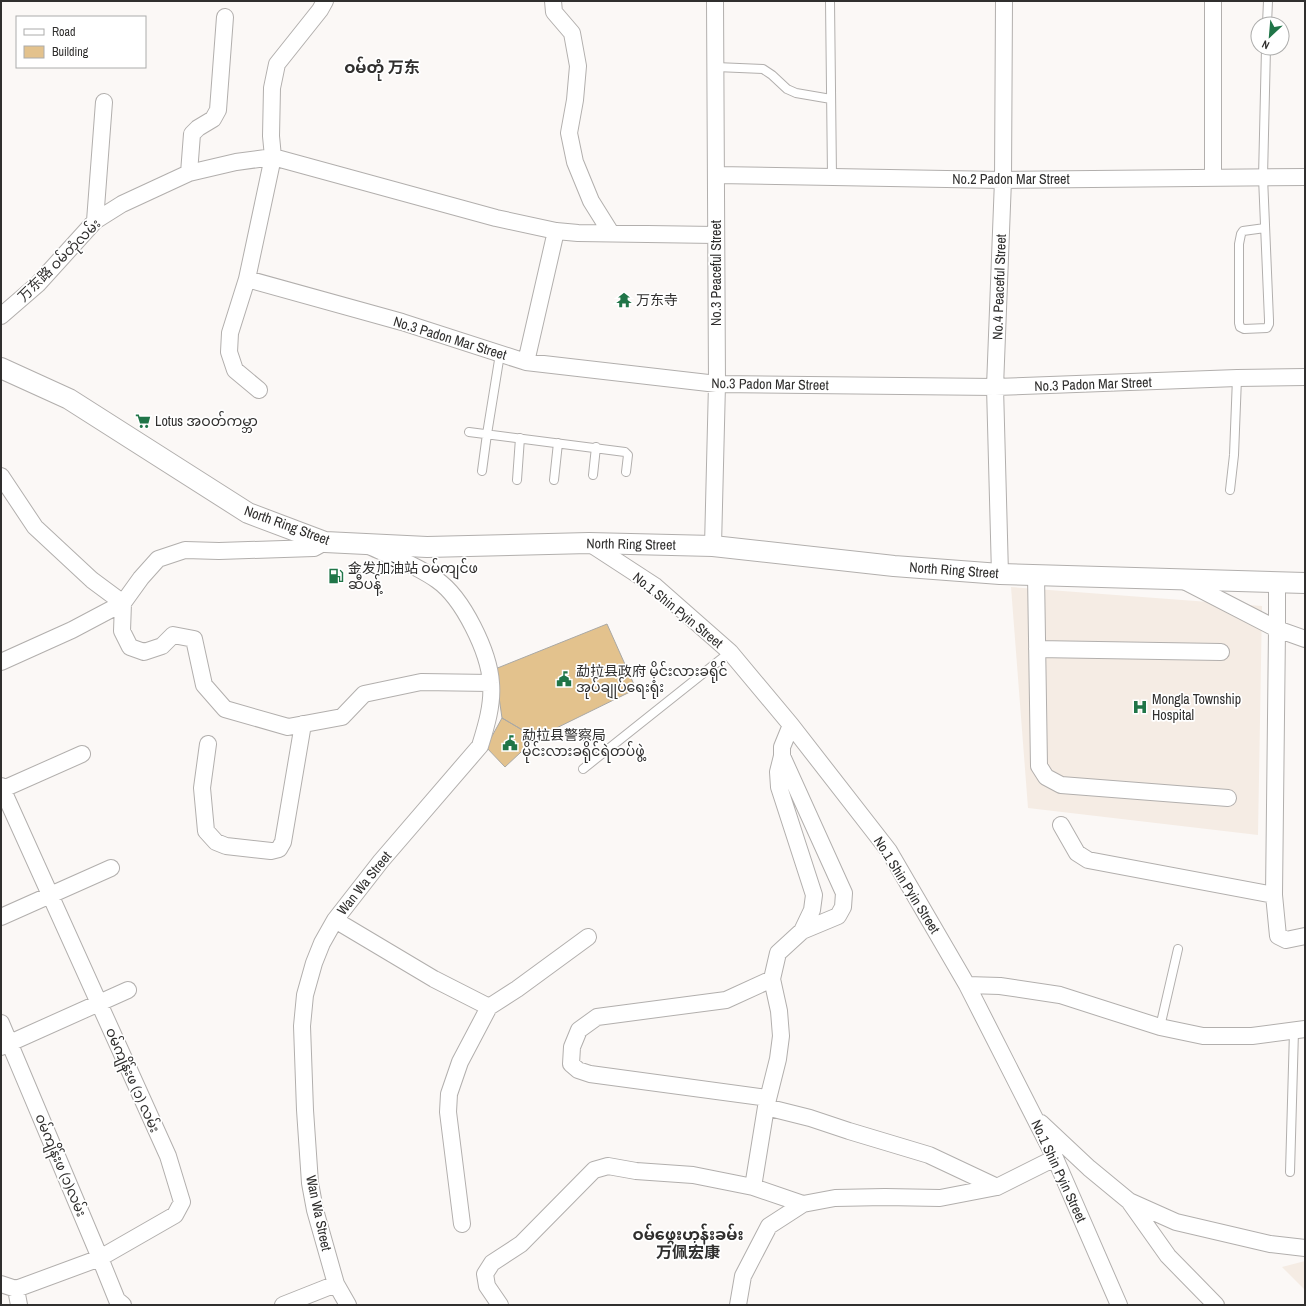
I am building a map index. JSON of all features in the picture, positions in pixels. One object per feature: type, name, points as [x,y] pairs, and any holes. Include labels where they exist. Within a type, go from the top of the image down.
[{"type":"street","points":[[259,390],[235,370],[230,352],[230,333],[247,279],[273,157],[271,136],[272,88],[277,64],[320,10],[325,1]]},
{"type":"street","points":[[553,1],[554,12],[572,33],[578,66],[575,100],[569,133],[575,162],[591,201],[611,233]]},
{"type":"street","name":"No.3 Peaceful Street","points":[[713,546],[717,384],[715,1]]},
{"type":"street","name":"No.4 Peaceful Street","points":[[1000,574],[995,387],[1003,180],[1004,1]]},
{"type":"street","points":[[1213,1],[1213,178]]},
{"type":"street","points":[[189,173],[192,134],[198,128],[213,119],[218,110],[225,17]]},
{"type":"street","points":[[95,221],[104,102]]},
{"type":"street","points":[[273,157],[496,218],[556,231],[578,233],[716,235]]},
{"type":"street","name":"万东路 ဝမ်တုံလမ်း","points":[[1,316],[38,284],[95,221],[122,204],[189,173],[236,162],[273,157]]},
{"type":"street","name":"No.2 Padon Mar Street","points":[[716,174],[1003,180],[1305,176]]},
{"type":"street","points":[[526,362],[556,231]]},
{"type":"street","name":"No.3 Padon Mar Street","points":[[247,279],[402,322],[526,362],[717,384],[995,387],[1305,377]]},
{"type":"street","name":"North Ring Street","points":[[1,368],[69,399],[248,513],[325,542],[427,547],[589,543],[713,546],[894,566],[1000,574],[1305,583]]},
{"type":"street","points":[[1,476],[35,527],[92,580],[123,603]]},
{"type":"street","points":[[1,662],[72,630],[123,603],[158,558],[185,550],[219,552],[314,548],[325,542]]},
{"type":"street","name":"No.1 Shin Pyin Street","points":[[589,543],[655,586],[730,652],[791,725],[889,851],[967,985],[1055,1158],[1119,1305]]},
{"type":"street","name":"Wan Wa Street","points":[[348,1305],[336,1284],[315,1210],[310,1183],[305,1110],[302,1026],[305,995],[314,963],[322,943],[335,920],[381,861],[480,746],[486,728],[491,683],[487,661],[478,635],[451,592],[438,580],[418,568],[364,544]]},
{"type":"street","points":[[1036,575],[1039,766],[1046,778],[1061,785],[1228,798]]},
{"type":"street","points":[[1179,579],[1277,629],[1305,639]]},
{"type":"street","points":[[1277,582],[1274,895],[1278,936],[1286,940],[1305,936]]},
{"type":"street","points":[[123,603],[122,631],[130,647],[144,652],[162,646],[173,635],[194,639],[204,685],[225,709],[288,727],[342,717],[364,694],[371,692],[421,682],[491,683]]},
{"type":"street","points":[[1037,649],[1221,652]]},
{"type":"street","points":[[208,744],[202,788],[206,831],[216,842],[226,846],[271,851],[278,849],[283,842],[304,724]]},
{"type":"street","points":[[791,725],[782,747],[782,756],[778,772],[779,787],[814,895],[812,910],[802,931]]},
{"type":"street","points":[[2,789],[82,754]]},
{"type":"street","points":[[753,1187],[767,1103],[778,1059],[781,1036],[779,1011],[772,979],[778,953],[802,931],[838,916],[843,907],[844,892],[782,756]]},
{"type":"street","name":"ဝမ်ကျိန်းဖ (၁) လမ်း","points":[[2,789],[168,1156],[182,1202],[176,1215],[100,1258],[16,1289]]},
{"type":"street","points":[[1062,825],[1077,854],[1088,860],[1274,895]]},
{"type":"street","points":[[1,917],[111,868]]},
{"type":"street","points":[[335,920],[434,979],[489,1007]]},
{"type":"street","points":[[462,1224],[448,1112],[449,1094],[460,1062],[489,1007],[517,989],[588,937]]},
{"type":"street","points":[[772,979],[726,1000],[597,1017],[579,1030],[572,1048],[571,1064],[578,1070],[590,1074],[767,1103],[848,1131],[929,1155],[997,1187]]},
{"type":"street","points":[[967,985],[1000,986],[1060,995],[1160,1027],[1203,1036],[1252,1036],[1300,1030]]},
{"type":"street","points":[[6,1045],[128,990]]},
{"type":"street","name":"ဝမ်ကျိန်းဖ (၁)လမ်း","points":[[1,1023],[6,1045],[117,1300],[123,1305]]},
{"type":"street","points":[[1032,1115],[1089,1168],[1129,1200],[1176,1222],[1270,1244],[1305,1248]]},
{"type":"street","points":[[738,1305],[743,1276],[769,1226],[803,1204],[835,1198],[940,1198],[997,1187],[1055,1158]]},
{"type":"street","points":[[500,1305],[487,1286],[485,1274],[492,1263],[521,1244],[594,1170],[608,1166],[636,1171],[693,1175],[753,1187],[803,1204]]},
{"type":"street","points":[[1129,1200],[1168,1256],[1216,1305]]},
{"type":"street","points":[[1,1284],[16,1289],[19,1305]]},
{"type":"street","points":[[283,1305],[336,1284]]},
{"type":"lane","points":[[830,1],[832,177]]},
{"type":"lane","points":[[1267,16],[1268,1]]},
{"type":"lane","points":[[1265,228],[1244,231],[1241,234],[1238,244],[1239,323],[1240,327],[1244,329],[1267,328],[1269,324],[1263,177],[1266,56]]},
{"type":"lane","points":[[716,67],[763,69],[772,74],[788,90],[796,93],[831,99]]},
{"type":"lane","points":[[482,471],[500,354]]},
{"type":"lane","points":[[1230,490],[1234,456],[1237,378]]},
{"type":"lane","points":[[469,432],[558,442],[625,452],[628,455],[626,472]]},
{"type":"lane","points":[[517,480],[520,438]]},
{"type":"lane","points":[[554,480],[558,442]]},
{"type":"lane","points":[[593,475],[596,447]]},
{"type":"lane","points":[[583,769],[730,652]]},
{"type":"lane","points":[[1160,1027],[1178,949]]},
{"type":"lane","points":[[1290,1172],[1300,1030]]},
{"type":"shaded area","name":"Mongla Township Hospital","points":[[1011,587],[1262,606],[1258,835],[1028,808]]},
{"type":"shaded area","points":[[1305,1261],[1305,1290],[1282,1267]]},
{"type":"building","name":"勐拉县政府 မိုင်းလားခရိုင် အုပ်ချုပ်ရေးရုံး","points":[[607,624],[636,689],[536,738],[502,718],[495,669]]},
{"type":"building","name":"勐拉县警察局 မိုင်းလားခရိုင်ရဲတပ်ဖွဲ့","points":[[502,718],[536,738],[505,767],[486,747]]},
{"type":"place","name":"万东寺","points":[[624,300]]},
{"type":"place","name":"Lotus အဝတ်ကမ္ဘာ","points":[[143,421]]},
{"type":"place","name":"金发加油站 ဝမ်ကျင်ဖ ဆီပန့်","points":[[336,576]]},
{"type":"place","name":"勐拉县政府 မိုင်းလားခရိုင် အုပ်ချုပ်ရေးရုံး","points":[[564,679]]},
{"type":"place","name":"Mongla Township Hospital","points":[[1140,707]]},
{"type":"place","name":"勐拉县警察局 မိုင်းလားခရိုင်ရဲတပ်ဖွဲ့","points":[[510,743]]},
{"type":"district","name":"ဝမ်တုံ 万东","points":[[382,67]]},
{"type":"district","name":"ဝမ်ဖွေးဟုန်းခမ်း 万佩宏康","points":[[688,1243]]}]
